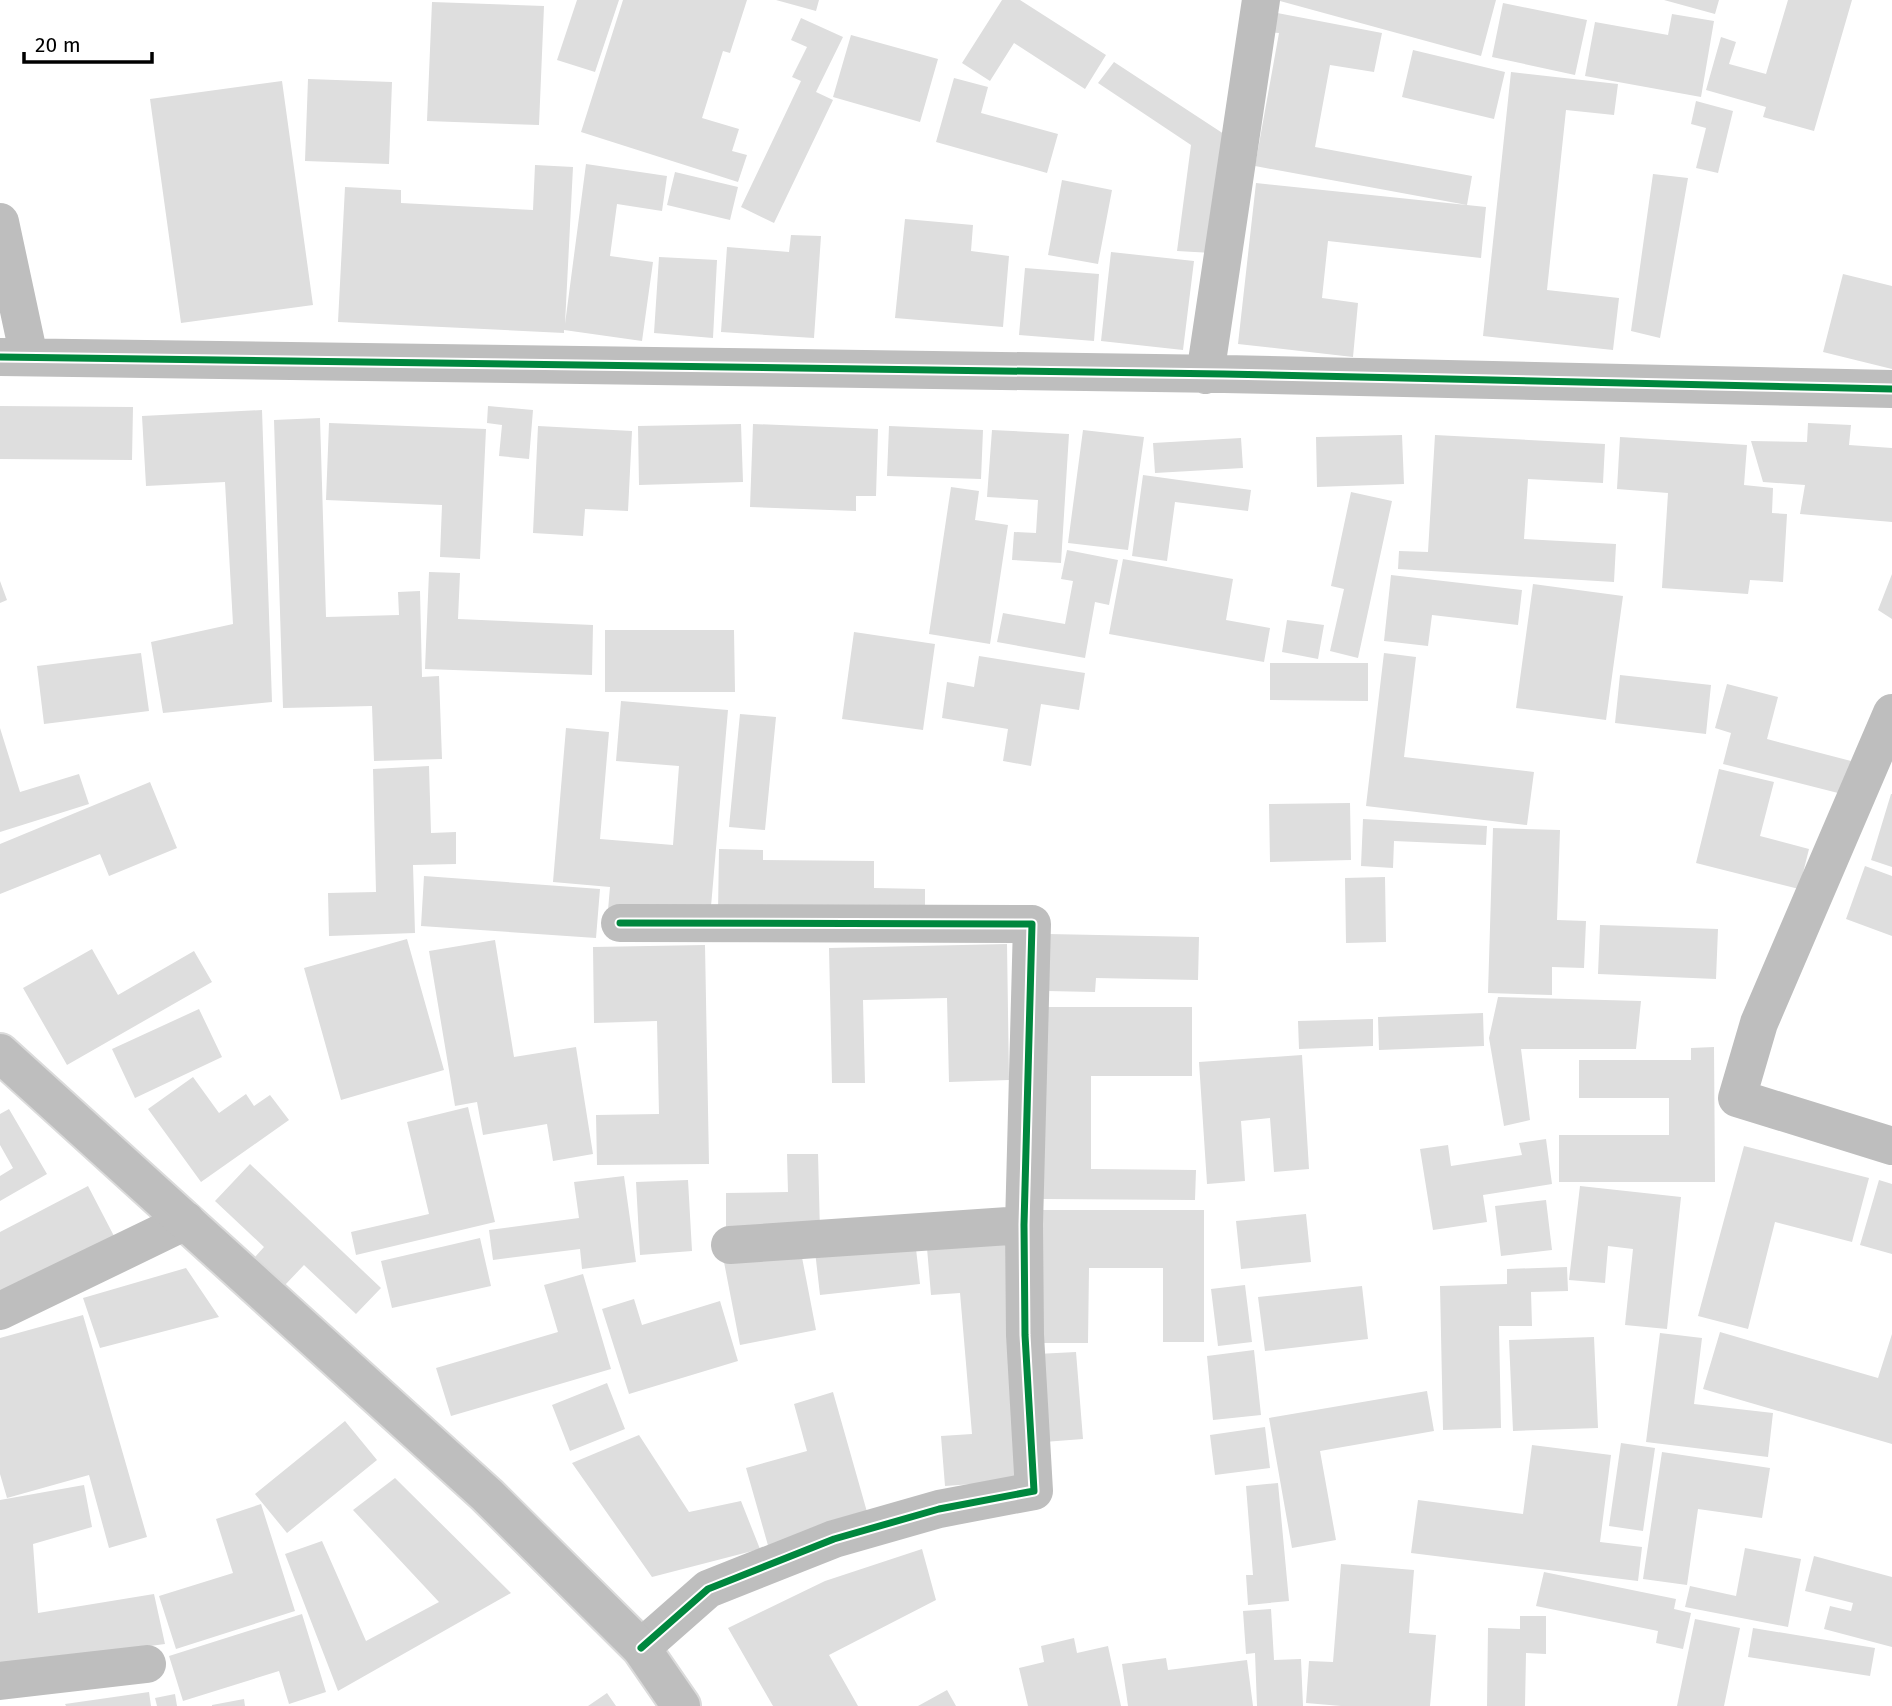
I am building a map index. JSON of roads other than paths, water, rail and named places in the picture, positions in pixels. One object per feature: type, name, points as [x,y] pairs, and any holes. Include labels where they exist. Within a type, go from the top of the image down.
[{"type":"street","points":[[1205,375],[1261,0]]},
{"type":"street","points":[[0,222],[14,357],[1892,388]]},
{"type":"street","points":[[1889,727],[1759,1023],[1737,1098],[1892,1146]]},
{"type":"street","points":[[620,923],[1032,924],[1024,1225],[1025,1335],[1034,1491],[939,1509],[834,1539],[709,1589],[641,1648]]},
{"type":"street","points":[[0,1053],[487,1495],[641,1648],[681,1706]]},
{"type":"street","points":[[0,1311],[186,1221]]},
{"type":"street","points":[[730,1245],[1024,1225]]},
{"type":"street","points":[[0,1681],[147,1664]]}]
